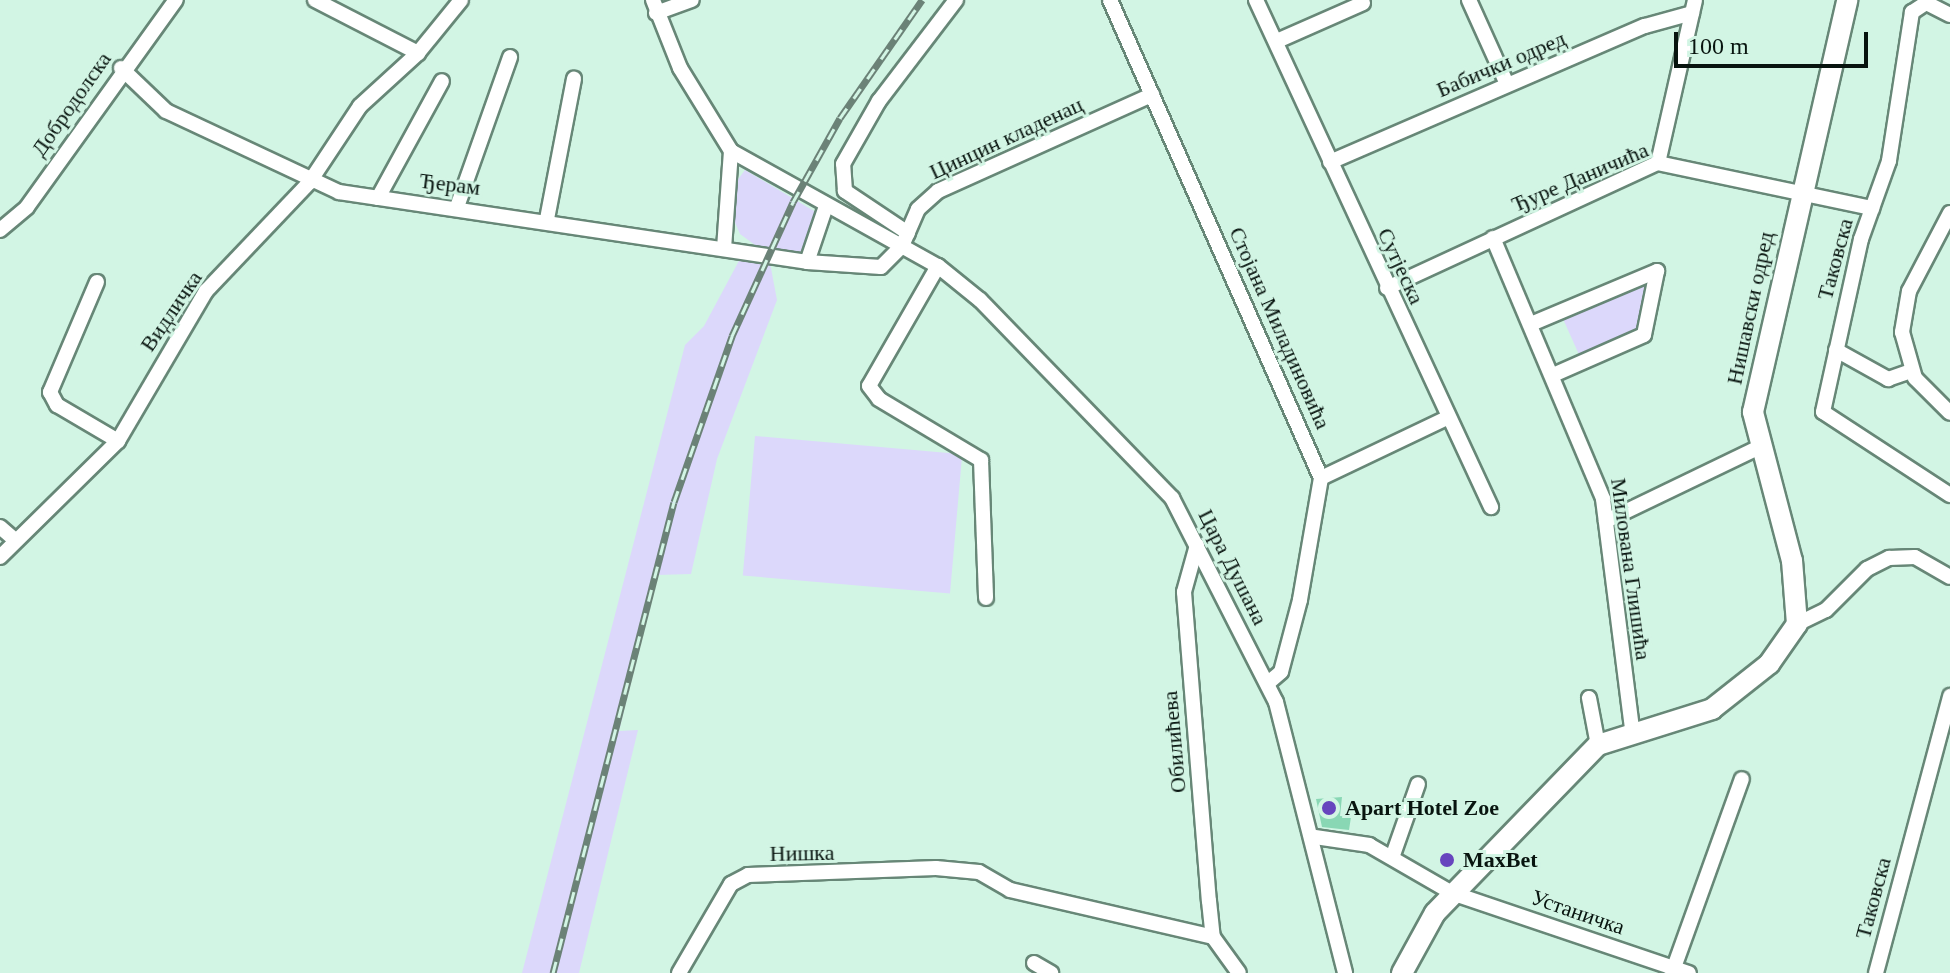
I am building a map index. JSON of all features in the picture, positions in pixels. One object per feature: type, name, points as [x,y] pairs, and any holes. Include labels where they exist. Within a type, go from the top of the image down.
[{"type":"street","name":"Добродолска","points":[[0,230],[27,207],[121,68],[176,0]]},
{"type":"street","points":[[315,0],[418,53]]},
{"type":"street","points":[[692,0],[654,7],[680,68],[731,151],[826,206],[905,240]]},
{"type":"street","points":[[905,240],[845,191],[843,164],[879,101],[956,0]]},
{"type":"street","name":"Стојана Миладиновића","points":[[1110,0],[1321,478]]},
{"type":"street","name":"Сутјеска","points":[[1256,0],[1447,418],[1491,507]]},
{"type":"street","points":[[1469,0],[1507,84]]},
{"type":"street","name":"Нишавски одред","points":[[1797,624],[1792,561],[1758,448],[1757,377],[1847,0]]},
{"type":"street","name":"Видличка","points":[[0,557],[118,441],[206,291],[309,183],[346,122],[418,53],[455,2]]},
{"type":"street","points":[[1277,41],[1363,3]]},
{"type":"street","name":"Таковска","points":[[1950,15],[1926,3],[1912,12],[1889,161],[1872,208],[1824,401],[1828,420],[1950,495]]},
{"type":"street","points":[[1658,163],[1685,7]]},
{"type":"street","name":"Бабички одред","points":[[1330,162],[1685,7]]},
{"type":"street","points":[[457,207],[510,57]]},
{"type":"street","name":"Ђерам","points":[[121,68],[166,111],[309,183],[378,198],[547,219],[807,262]]},
{"type":"street","points":[[547,219],[574,79]]},
{"type":"street","points":[[378,198],[442,81]]},
{"type":"street","name":"Цинцин кладенац","points":[[905,240],[918,209],[938,191],[1152,95]]},
{"type":"street","points":[[724,249],[731,151]]},
{"type":"street","name":"Ђуре Даничића","points":[[1387,288],[1658,163],[1801,189]]},
{"type":"street","points":[[1801,189],[1872,208]]},
{"type":"street","points":[[826,206],[807,262],[881,267],[905,240]]},
{"type":"street","points":[[1950,213],[1904,306],[1903,344],[1911,371],[1950,413]]},
{"type":"street","name":"Милована Глишића","points":[[1493,238],[1594,468],[1606,521],[1632,730]]},
{"type":"street","name":"Цара Душана","points":[[905,240],[980,300],[1172,498],[1269,682],[1315,837],[1345,973]]},
{"type":"street","points":[[938,266],[869,386],[879,399],[981,460],[986,598]]},
{"type":"street","points":[[1531,324],[1657,271],[1644,335],[1553,375]]},
{"type":"street","points":[[97,282],[50,392],[57,405],[118,441]]},
{"type":"street","points":[[1836,350],[1888,379],[1911,371]]},
{"type":"street","points":[[1269,682],[1281,672],[1300,600],[1321,478],[1447,418]]},
{"type":"street","points":[[1606,521],[1758,448]]},
{"type":"street","points":[[0,527],[16,541]]},
{"type":"street","name":"Обилићева","points":[[1197,545],[1184,592],[1213,937]]},
{"type":"street","points":[[1402,973],[1425,926],[1452,893],[1598,745],[1632,730],[1712,709],[1733,696],[1769,664],[1797,624],[1826,610],[1880,562],[1915,557],[1950,577]]},
{"type":"street","name":"Таковска","points":[[1876,973],[1950,696]]},
{"type":"street","points":[[1589,698],[1598,745]]},
{"type":"street","points":[[1679,971],[1742,779]]},
{"type":"street","points":[[1393,855],[1418,784]]},
{"type":"street","name":"Устаничка","points":[[1315,837],[1393,855],[1452,893],[1679,971]]},
{"type":"street","name":"Нишка","points":[[679,973],[706,921],[740,876],[936,868],[979,872],[1010,890],[1213,937]]},
{"type":"street","points":[[1213,937],[1239,973]]},
{"type":"street","points":[[1034,963],[1051,973]]},
{"type":"shaded area","points":[[745,170],[819,214],[806,254],[762,250],[740,234],[733,218],[736,182]]},
{"type":"shaded area","points":[[741,257],[770,263],[777,300],[717,459],[691,574],[657,575],[619,731],[638,730],[579,973],[522,973],[685,345],[704,326]]},
{"type":"shaded area","points":[[1661,266],[1644,330],[1581,359],[1559,310]]},
{"type":"shaded area","points":[[755,436],[962,454],[950,594],[743,575]]},
{"type":"building","name":"Apart Hotel Zoe","points":[[1342,797],[1340,816],[1351,817],[1349,830],[1322,827],[1316,799]]},
{"type":"railway","points":[[553,973],[674,502],[732,336],[793,202],[840,118],[922,0]]},
{"type":"place","name":"Apart Hotel Zoe","points":[[1329,808]]},
{"type":"place","name":"MaxBet","points":[[1447,860]]}]
